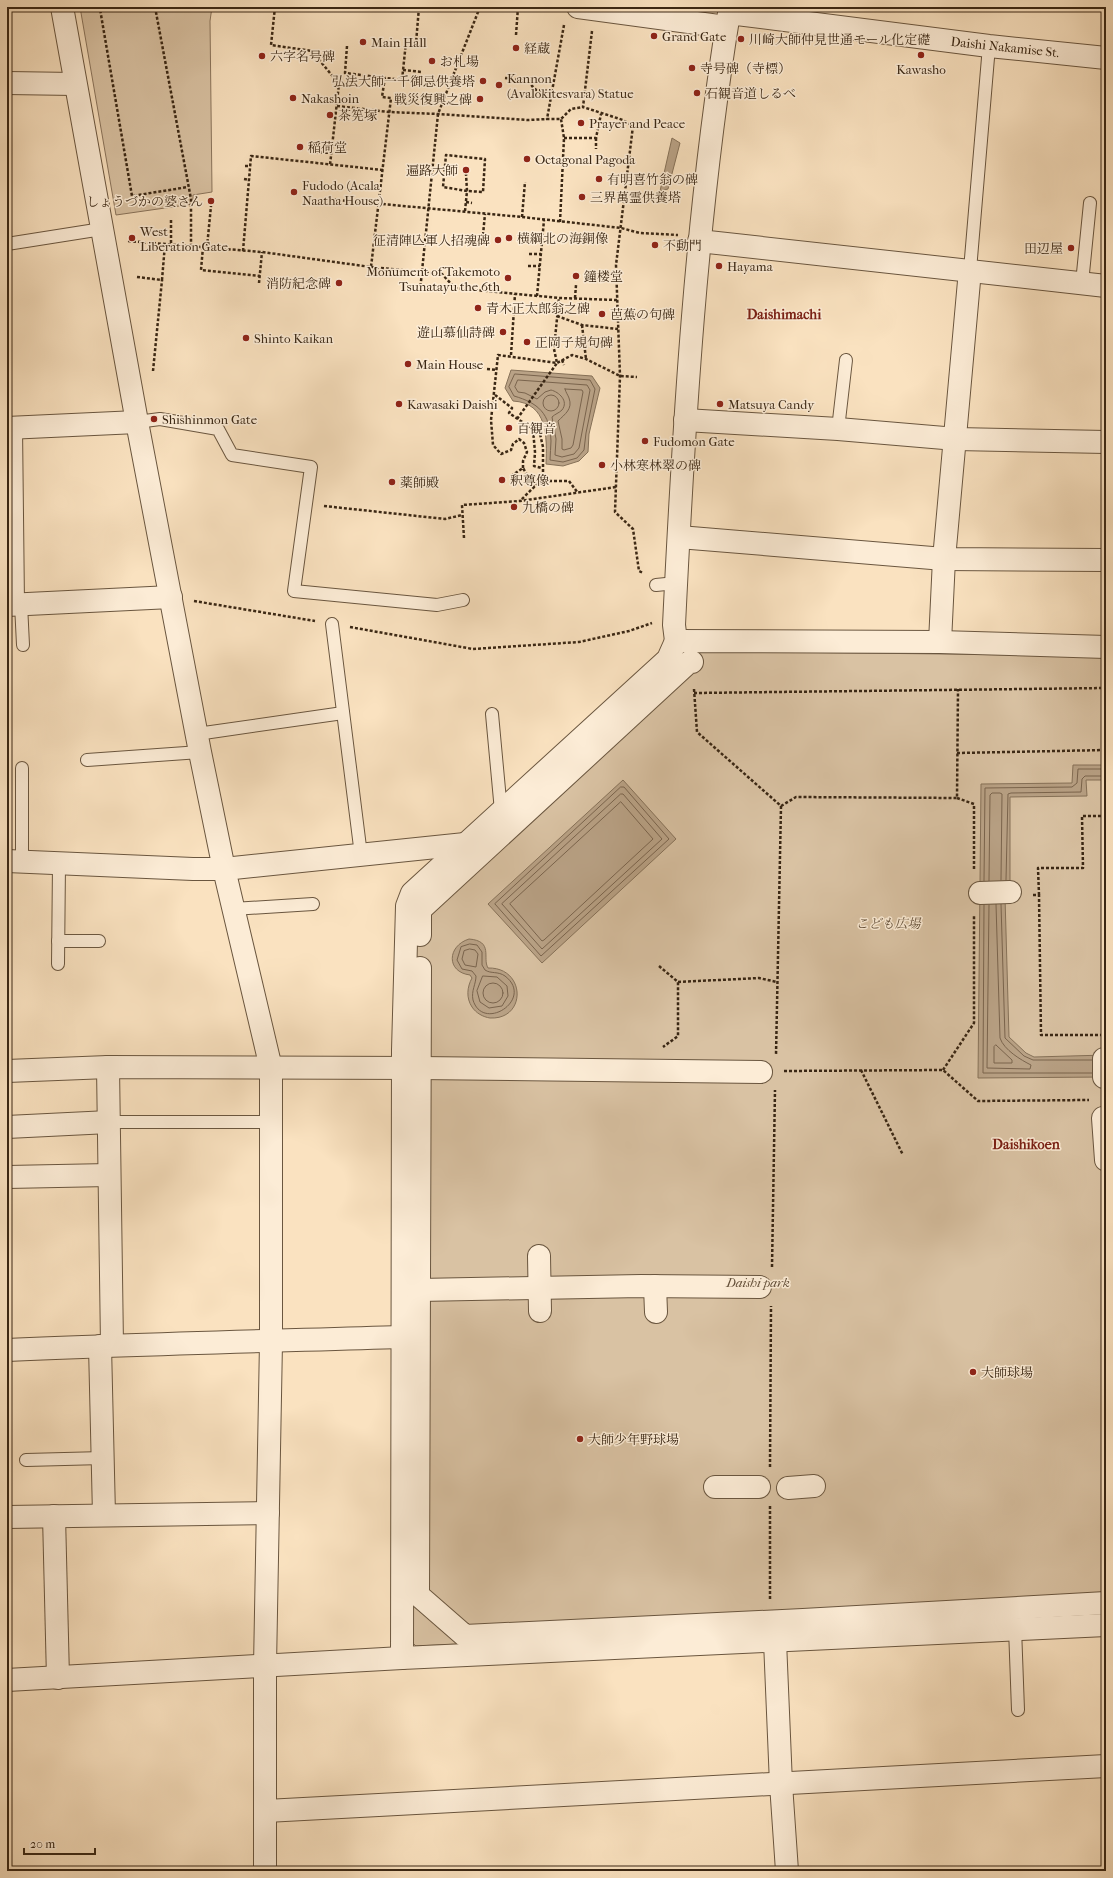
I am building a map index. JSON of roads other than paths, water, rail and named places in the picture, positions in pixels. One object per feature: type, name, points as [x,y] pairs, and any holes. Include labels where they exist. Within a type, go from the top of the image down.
[{"type":"street","points":[[62,7],[137,422],[199,743],[224,869],[271,1068],[271,1342],[265,1666],[265,1871]]},
{"type":"street","name":"Daishi Nakamise St.","points":[[726,27],[729,12],[989,46],[1106,58]]},
{"type":"street","points":[[579,13],[726,27],[710,144],[699,241],[685,420],[679,537],[666,584],[676,641],[668,659],[501,810],[412,894],[407,906],[419,1290],[418,1595],[465,1636],[1015,1628],[1106,1625]]},
{"type":"street","points":[[7,83],[75,84]]},
{"type":"street","points":[[699,241],[1106,286]]},
{"type":"street","points":[[940,642],[944,559],[970,270]]},
{"type":"street","points":[[685,420],[838,429],[956,439],[1106,442]]},
{"type":"street","points":[[12,427],[137,422]]},
{"type":"street","points":[[679,537],[944,559],[1106,560]]},
{"type":"street","points":[[15,604],[171,598]]},
{"type":"street","points":[[676,641],[940,642],[1106,647]]},
{"type":"street","points":[[402,1658],[402,1337],[412,1068],[420,910],[683,667],[689,662],[692,662]]},
{"type":"street","points":[[14,862],[224,869],[465,844]]},
{"type":"street","points":[[977,892],[1010,892]]},
{"type":"street","points":[[7,1071],[108,1067],[412,1068],[768,1072]]},
{"type":"street","points":[[104,1515],[103,1458],[109,1175],[108,1067]]},
{"type":"street","points":[[1103,1118],[1106,1160]]},
{"type":"street","points":[[7,1127],[109,1122]]},
{"type":"street","points":[[7,1177],[109,1175]]},
{"type":"street","points":[[539,1256],[540,1311]]},
{"type":"street","points":[[419,1290],[655,1286],[766,1286]]},
{"type":"street","points":[[655,1286],[656,1312]]},
{"type":"street","points":[[7,1350],[106,1345],[271,1342],[402,1337]]},
{"type":"street","points":[[715,1487],[772,1488],[814,1486]]},
{"type":"street","points":[[7,1517],[268,1513]]},
{"type":"street","points":[[54,1516],[58,1678]]},
{"type":"street","points":[[7,1680],[402,1658],[772,1631],[1106,1603]]},
{"type":"street","points":[[772,1631],[787,1871]]},
{"type":"street","points":[[266,1811],[1106,1766]]},
{"type":"lane","points":[[970,270],[989,46]]},
{"type":"lane","points":[[1082,283],[1090,203]]},
{"type":"lane","points":[[7,244],[103,234]]},
{"type":"lane","points":[[838,429],[846,360]]},
{"type":"lane","points":[[137,422],[160,419],[218,429],[232,455],[311,467],[294,591],[437,605],[463,600]]},
{"type":"lane","points":[[12,427],[15,604],[23,645]]},
{"type":"lane","points":[[332,624],[361,855]]},
{"type":"lane","points":[[86,760],[199,743],[343,713]]},
{"type":"lane","points":[[492,714],[501,810]]},
{"type":"lane","points":[[14,862],[22,768]]},
{"type":"lane","points":[[58,964],[59,864]]},
{"type":"lane","points":[[233,909],[313,904]]},
{"type":"lane","points":[[58,942],[99,941]]},
{"type":"lane","points":[[109,1122],[271,1122]]},
{"type":"lane","points":[[26,1460],[103,1458]]},
{"type":"lane","points":[[1015,1628],[1018,1710]]},
{"type":"water","points":[[672,138],[680,143],[668,189],[660,191]]},
{"type":"water","points":[[511,370],[592,376],[600,388],[589,434],[588,452],[579,461],[563,466],[546,464],[545,433],[543,423],[539,415],[533,408],[525,403],[513,401],[505,388]]},
{"type":"water","points":[[1073,765],[1106,765],[1106,780],[1086,780],[1087,796],[1010,797],[1010,894],[1005,897],[1009,1037],[1026,1053],[1034,1057],[1106,1055],[1106,1077],[978,1078],[981,784],[1072,783]]},
{"type":"water","points":[[623,780],[676,839],[542,963],[488,904]]},
{"type":"water","points":[[469,939],[477,940],[484,946],[486,950],[486,964],[488,968],[501,970],[510,976],[515,984],[517,993],[516,1003],[511,1011],[502,1016],[490,1018],[485,1017],[476,1011],[470,1004],[468,992],[472,978],[470,975],[462,973],[457,969],[453,964],[452,958],[456,947]]},
{"type":"place","name":"Grand Gate","points":[[654,36]]},
{"type":"place","name":"川崎大師仲見世通モール化定礎","points":[[741,39]]},
{"type":"place","name":"Main Hall","points":[[363,42]]},
{"type":"place","name":"経蔵","points":[[516,48]]},
{"type":"place","name":"Kawasho","points":[[921,55]]},
{"type":"place","name":"六字名号碑","points":[[262,56]]},
{"type":"place","name":"お札場","points":[[432,61]]},
{"type":"place","name":"寺号碑（寺標）","points":[[692,68]]},
{"type":"place","name":"弘法大師一千御忌供養塔","points":[[483,81]]},
{"type":"place","name":"Kannon (Avalokitesvara) Statue","points":[[499,85]]},
{"type":"place","name":"石観音道しるべ","points":[[697,93]]},
{"type":"place","name":"Nakashoin","points":[[293,98]]},
{"type":"place","name":"戦災復興之碑","points":[[480,99]]},
{"type":"place","name":"茶筅塚","points":[[330,115]]},
{"type":"place","name":"Prayer and Peace","points":[[581,123]]},
{"type":"place","name":"稲荷堂","points":[[300,147]]},
{"type":"place","name":"Octagonal Pagoda","points":[[527,159]]},
{"type":"place","name":"遍路大師","points":[[466,170]]},
{"type":"place","name":"有明喜竹翁の碑","points":[[599,179]]},
{"type":"place","name":"Fudodo (Acala Naatha House)","points":[[294,192]]},
{"type":"place","name":"三界萬霊供養塔","points":[[582,197]]},
{"type":"place","name":"しょうづかの婆さん","points":[[211,201]]},
{"type":"place","name":"West Liberation Gate","points":[[132,238]]},
{"type":"place","name":"横綱北の海銅像","points":[[509,238]]},
{"type":"place","name":"征清陣兦軍人招魂碑","points":[[498,240]]},
{"type":"place","name":"不動門","points":[[655,245]]},
{"type":"place","name":"田辺屋","points":[[1071,248]]},
{"type":"place","name":"Hayama","points":[[719,266]]},
{"type":"place","name":"鐘楼堂","points":[[576,276]]},
{"type":"place","name":"Monument of Takemoto Tsunatayu the 6th","points":[[508,278]]},
{"type":"place","name":"消防紀念碑","points":[[339,283]]},
{"type":"place","name":"青木正太郎翁之碑","points":[[478,308]]},
{"type":"place","name":"芭蕉の句碑","points":[[602,314]]},
{"type":"place","name":"遊山慕仙詩碑","points":[[503,332]]},
{"type":"place","name":"Shinto Kaikan","points":[[246,338]]},
{"type":"place","name":"正岡子規句碑","points":[[527,342]]},
{"type":"place","name":"Main House","points":[[408,364]]},
{"type":"place","name":"Kawasaki Daishi","points":[[399,404]]},
{"type":"place","name":"Matsuya Candy","points":[[720,404]]},
{"type":"place","name":"Shishinmon Gate","points":[[154,419]]},
{"type":"place","name":"百観音","points":[[509,428]]},
{"type":"place","name":"Fudomon Gate","points":[[645,441]]},
{"type":"place","name":"小林寒林翠の碑","points":[[602,465]]},
{"type":"place","name":"釈尊像","points":[[502,480]]},
{"type":"place","name":"薬師殿","points":[[392,482]]},
{"type":"place","name":"九橋の碑","points":[[514,507]]},
{"type":"place","name":"大師球場","points":[[973,1372]]},
{"type":"place","name":"大師少年野球場","points":[[580,1439]]},
{"type":"district","name":"Daishimachi","points":[[784,314]]},
{"type":"district","name":"Daishikoen","points":[[1026,1144]]},
{"type":"park label","name":"こども広場","points":[[888,923]]},
{"type":"park label","name":"Daishi park","points":[[758,1282]]}]
